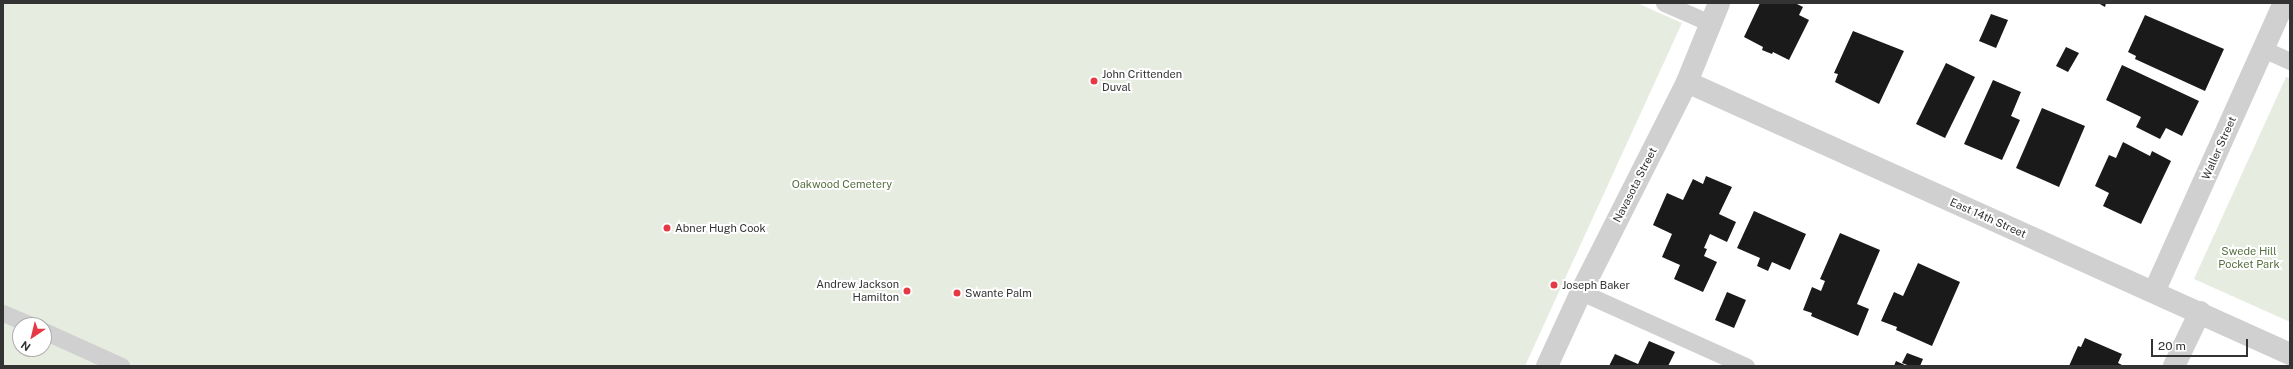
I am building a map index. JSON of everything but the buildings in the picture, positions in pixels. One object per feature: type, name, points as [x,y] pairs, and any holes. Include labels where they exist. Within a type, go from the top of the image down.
[{"type":"street","name":"Navasota Street","points":[[1547,366],[1582,292],[1687,82],[1719,3]]},
{"type":"street","name":"Waller Street","points":[[2154,292],[2284,3]]},
{"type":"street","name":"East 14th Street","points":[[1687,82],[2200,312],[2290,354]]},
{"type":"street","points":[[2174,366],[2200,312]]},
{"type":"lane","points":[[1664,3],[1710,23]]},
{"type":"lane","points":[[2264,49],[2290,61]]},
{"type":"lane","points":[[1582,292],[1746,366]]},
{"type":"lane","points":[[3,313],[12,317]]},
{"type":"lane","points":[[52,335],[121,366]]},
{"type":"green space","name":"Oakwood Cemetery","points":[[3,3],[1637,3],[1682,23],[1525,366],[3,366]]},
{"type":"green space","name":"Swede Hill Pocket Park","points":[[2286,77],[2290,78],[2290,322],[2194,279]]},
{"type":"place","name":"John Crittenden Duval","points":[[1094,81]]},
{"type":"place","name":"Abner Hugh Cook","points":[[667,228]]},
{"type":"place","name":"Joseph Baker","points":[[1554,285]]},
{"type":"place","name":"Andrew Jackson Hamilton","points":[[907,291]]},
{"type":"place","name":"Swante Palm","points":[[957,293]]}]
